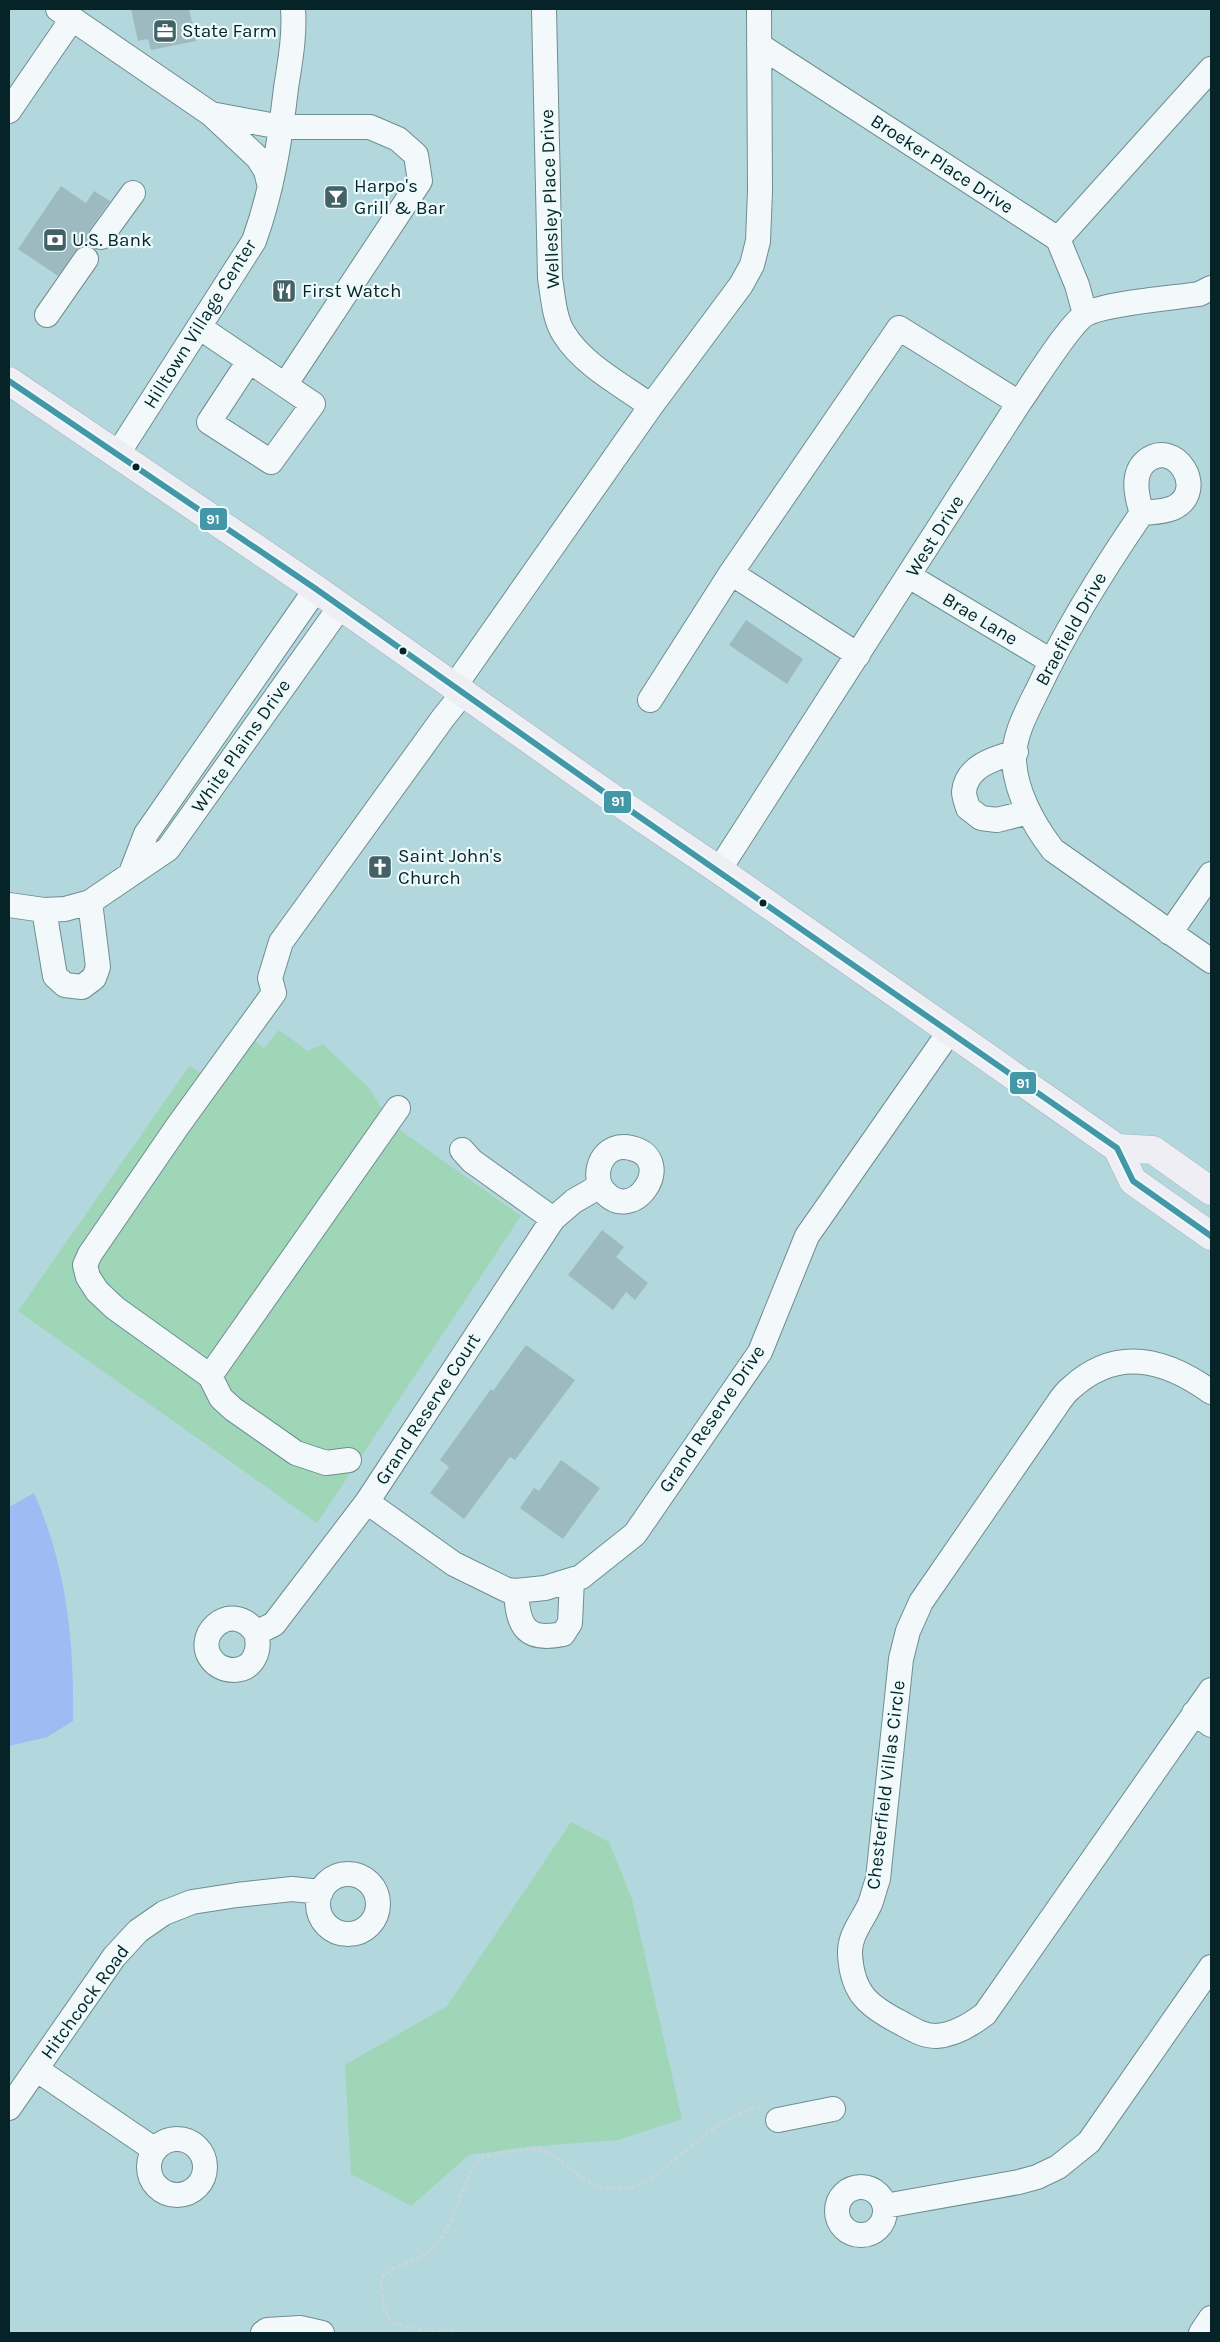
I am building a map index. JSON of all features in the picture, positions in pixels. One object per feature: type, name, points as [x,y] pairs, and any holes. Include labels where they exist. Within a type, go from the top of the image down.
[{"type":"main road","points":[[9,381],[316,589],[1118,1148],[1133,1182],[1211,1236]]},
{"type":"main road","points":[[1118,1148],[1153,1150],[1211,1191]]},
{"type":"street","name":"Hilltown Village Center","points":[[117,455],[254,241],[267,203],[282,127],[294,29],[293,9]]},
{"type":"street","name":"Wellesley Place Drive","points":[[544,9],[550,278],[555,308],[563,334],[583,357],[651,406]]},
{"type":"street","points":[[349,1460],[326,1463],[296,1453],[221,1398],[210,1376],[115,1308],[97,1291],[88,1277],[85,1265],[177,1127],[274,993],[270,978],[280,942],[443,718],[459,690],[651,406],[740,285],[752,265],[758,241],[760,192],[759,9]]},
{"type":"street","points":[[9,111],[65,14],[211,114],[258,158],[266,171],[270,187]]},
{"type":"street","name":"Broeker Place Drive","points":[[759,45],[1058,239]]},
{"type":"street","points":[[1211,70],[1058,239],[1078,284],[1085,314],[1107,308],[1199,294],[1211,288]]},
{"type":"street","points":[[211,114],[282,127],[370,127],[398,139],[416,155],[420,181],[286,385]]},
{"type":"street","points":[[101,237],[133,193]]},
{"type":"street","points":[[47,315],[86,259]]},
{"type":"street","name":"West Drive","points":[[719,870],[1019,403],[1070,331],[1085,314]]},
{"type":"street","points":[[199,327],[313,404],[271,462],[209,422],[249,361]]},
{"type":"street","points":[[650,700],[732,573],[899,328],[1019,403]]},
{"type":"street","name":"Braefield Drive","points":[[1142,513],[1082,606],[1051,661],[1018,734],[1014,761],[1029,812],[1036,828],[1052,850],[1211,961]]},
{"type":"street","points":[[732,573],[858,655]]},
{"type":"street","name":"Brae Lane","points":[[909,576],[1051,661]]},
{"type":"street","name":"White Plains Drive","points":[[131,873],[146,834],[316,589]]},
{"type":"street","name":"White Plains Drive","points":[[9,905],[44,910],[65,909],[90,902],[168,849],[340,607]]},
{"type":"street","points":[[1016,752],[990,760],[973,772],[964,792],[968,808],[981,818],[997,820],[1029,812]]},
{"type":"street","points":[[1170,933],[1211,874]]},
{"type":"street","points":[[44,910],[55,976],[64,985],[82,987],[94,978],[98,967],[90,902]]},
{"type":"street","name":"Grand Reserve Drive","points":[[367,1502],[454,1564],[507,1590],[545,1588],[572,1580],[581,1576],[635,1534],[760,1352],[807,1236],[950,1031]]},
{"type":"street","points":[[210,1376],[398,1108]]},
{"type":"street","points":[[462,1150],[472,1161],[553,1219]]},
{"type":"street","name":"Grand Reserve Court","points":[[256,1633],[274,1624],[367,1502],[553,1219],[574,1201],[600,1186]]},
{"type":"street","name":"Chesterfield Villas Circle","points":[[1211,1392],[1174,1369],[1152,1362],[1116,1363],[1089,1373],[1069,1389],[1052,1412],[921,1602],[908,1631],[901,1659],[878,1879],[870,1904],[853,1937],[850,1951],[852,1969],[857,1986],[865,2000],[876,2010],[922,2034],[937,2036],[964,2027],[985,2014],[1203,1719],[1211,1691]]},
{"type":"street","points":[[516,1591],[517,1613],[524,1628],[534,1636],[548,1637],[563,1634],[570,1623],[572,1580]]},
{"type":"street","name":"Hitchcock Road","points":[[9,2108],[114,1957],[138,1931],[164,1913],[192,1902],[237,1895],[292,1888],[321,1892]]},
{"type":"street","points":[[885,2206],[1020,2182],[1037,2178],[1058,2167],[1089,2142],[1211,1966]]},
{"type":"street","points":[[36,2068],[155,2150]]},
{"type":"street","points":[[771,2113],[833,2109]]},
{"type":"street","points":[[1201,2333],[1211,2318]]},
{"type":"street","points":[[263,2333],[267,2330],[300,2328],[322,2333]]},
{"type":"path","points":[[460,2333],[450,2329],[432,2332],[391,2322],[383,2303],[381,2279],[386,2272],[424,2256],[446,2232],[477,2160],[483,2157],[539,2149],[550,2153],[591,2183],[608,2190],[631,2188],[666,2168],[696,2142],[736,2115],[748,2109],[771,2113]]},
{"type":"green space","points":[[279,1030],[308,1051],[323,1044],[369,1088],[386,1115],[400,1130],[521,1216],[317,1523],[18,1311],[190,1065],[218,1087],[252,1039],[264,1048]]},
{"type":"green space","points":[[571,1822],[609,1842],[632,1899],[682,2119],[618,2140],[525,2147],[469,2155],[411,2206],[351,2174],[345,2065],[447,2006]]},
{"type":"water","points":[[34,1493],[54,1549],[66,1605],[72,1662],[73,1721],[47,1737],[9,1746],[9,1507]]},
{"type":"building","name":"State Farm","points":[[131,9],[189,9],[196,41],[151,50],[148,39],[138,41]]},
{"type":"building","name":"U.S. Bank","points":[[61,186],[86,203],[94,191],[110,201],[87,236],[92,247],[80,247],[58,276],[18,249]]},
{"type":"building","points":[[746,620],[803,659],[787,684],[729,645]]},
{"type":"building","points":[[602,1230],[624,1247],[616,1257],[648,1283],[635,1300],[626,1292],[613,1310],[568,1275]]},
{"type":"building","points":[[526,1345],[575,1380],[515,1460],[510,1457],[464,1519],[430,1493],[449,1467],[440,1460],[491,1389],[493,1391]]},
{"type":"building","points":[[561,1460],[600,1488],[563,1539],[520,1508],[534,1488],[539,1491]]},
{"type":"transit line","name":"91","points":[[9,381],[316,589],[608,795],[1117,1148],[1133,1181],[1211,1236]]},
{"type":"place","name":"State Farm","points":[[165,31]]},
{"type":"place","name":"Harpo's Grill & Bar","points":[[336,197]]},
{"type":"place","name":"U.S. Bank","points":[[55,240]]},
{"type":"place","name":"First Watch","points":[[284,291]]},
{"type":"place","name":"Saint John's Church","points":[[380,867]]}]
